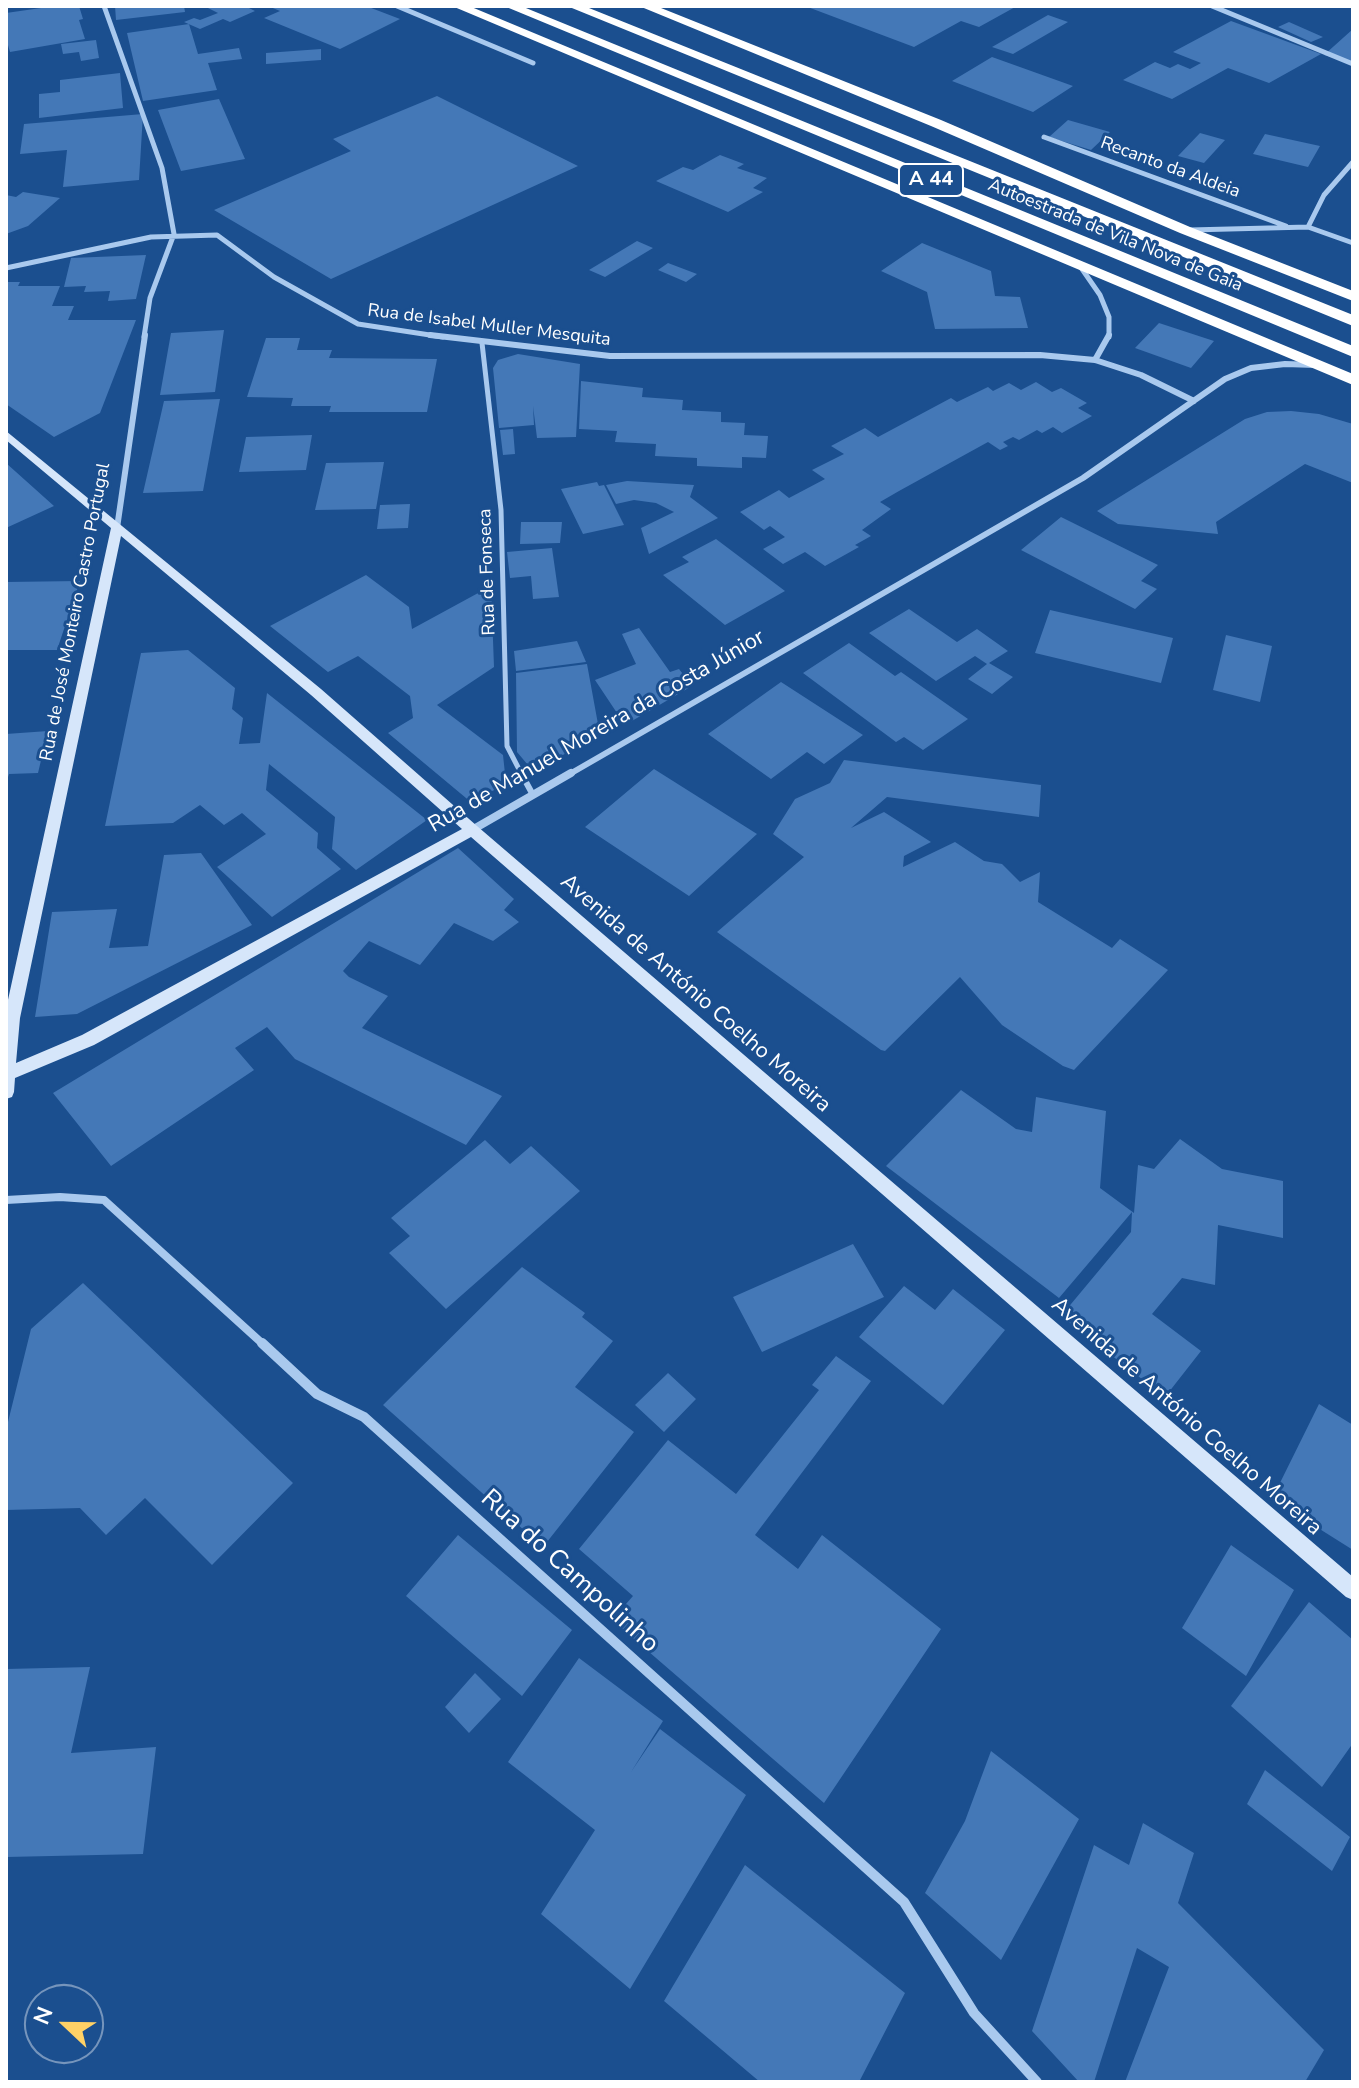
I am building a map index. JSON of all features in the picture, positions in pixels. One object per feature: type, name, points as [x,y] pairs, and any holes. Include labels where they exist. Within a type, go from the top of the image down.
[{"type":"highway","points":[[458,6],[1353,380]]},
{"type":"highway","name":"Autoestrada de Vila Nova de Gaia","points":[[510,6],[1353,352]]},
{"type":"highway","name":"Autoestrada de Vila Nova de Gaia","points":[[573,6],[1353,321]]},
{"type":"highway","points":[[645,6],[936,123],[1185,230],[1353,296]]},
{"type":"main road","name":"Avenida de António Coelho Moreira","points":[[6,434],[316,692],[1353,1590]]},
{"type":"main road","name":"Rua de José Monteiro Castro Portugal","points":[[6,1092],[12,1018],[117,528]]},
{"type":"main road","name":"Rua de Manuel Moreira da Costa Júnior","points":[[7,1074],[88,1040],[472,830]]},
{"type":"street","points":[[104,6],[162,168],[174,234]]},
{"type":"street","points":[[397,6],[533,63]]},
{"type":"street","points":[[1212,6],[1353,64]]},
{"type":"street","name":"Recanto da Aldeia","points":[[1044,137],[1286,226]]},
{"type":"street","points":[[1308,227],[1324,195],[1353,162]]},
{"type":"street","points":[[1185,230],[1308,227],[1353,243]]},
{"type":"street","name":"Rua de Isabel Muller Mesquita","points":[[6,268],[174,234],[217,235],[274,277],[358,324],[482,343],[610,356],[1040,355],[1095,360]]},
{"type":"street","name":"Rua de José Monteiro Castro Portugal","points":[[117,528],[150,298],[174,234]]},
{"type":"street","points":[[1082,269],[1100,295],[1109,317],[1109,337],[1095,360],[1141,375],[1194,401]]},
{"type":"street","name":"Rua de Manuel Moreira da Costa Júnior","points":[[472,830],[1083,478],[1225,379],[1251,368],[1285,364],[1317,365]]},
{"type":"street","name":"Rua do Campolinho","points":[[6,1200],[60,1197],[104,1200],[317,1394],[364,1417],[904,1902],[974,2013],[1037,2082]]},
{"type":"lane","name":"Rua de Fonseca","points":[[482,343],[501,510],[507,746],[533,795]]},
{"type":"building","points":[[79,6],[83,19],[79,20],[85,39],[10,52],[6,38],[6,13]]},
{"type":"building","points":[[115,6],[184,6],[185,12],[116,20]]},
{"type":"building","points":[[204,6],[245,6],[255,11],[230,22],[223,19],[200,29],[184,22],[218,13]]},
{"type":"building","points":[[268,6],[366,6],[400,19],[340,49],[264,18],[280,11]]},
{"type":"building","points":[[805,6],[1017,6],[979,27],[961,21],[914,47]]},
{"type":"building","points":[[1048,15],[1068,22],[1013,54],[992,47]]},
{"type":"building","points":[[1231,21],[1321,54],[1269,83],[1228,68],[1172,99],[1123,80],[1155,62],[1170,68],[1178,64],[1190,69],[1201,63],[1173,52]]},
{"type":"building","points":[[1289,22],[1323,37],[1311,42],[1278,27]]},
{"type":"building","points":[[189,24],[198,54],[239,48],[242,59],[208,63],[217,90],[143,101],[127,33]]},
{"type":"building","points":[[1353,29],[1353,63],[1324,55]]},
{"type":"building","points":[[96,40],[99,58],[81,61],[79,52],[63,54],[61,44]]},
{"type":"building","points":[[321,49],[321,60],[266,64],[266,53]]},
{"type":"building","points":[[992,57],[1073,86],[1033,112],[952,81]]},
{"type":"building","points":[[120,73],[123,108],[39,118],[39,94],[60,92],[60,80]]},
{"type":"building","points":[[437,96],[578,166],[331,279],[214,210],[351,151],[333,139]]},
{"type":"building","points":[[219,99],[245,159],[181,171],[158,110]]},
{"type":"building","points":[[143,114],[139,180],[63,187],[67,150],[20,154],[24,124]]},
{"type":"building","points":[[1068,120],[1110,132],[1091,150],[1049,137]]},
{"type":"building","points":[[1200,133],[1225,140],[1204,163],[1178,156]]},
{"type":"building","points":[[1265,134],[1320,146],[1308,167],[1253,154]]},
{"type":"building","points":[[720,155],[744,164],[737,168],[767,178],[753,188],[763,192],[728,212],[656,181],[683,167],[693,170]]},
{"type":"building","points":[[23,192],[60,198],[28,226],[6,234],[6,195],[16,197]]},
{"type":"building","points":[[637,241],[653,248],[605,277],[589,270]]},
{"type":"building","points":[[922,243],[991,271],[995,296],[1020,297],[1028,328],[935,329],[927,292],[881,271]]},
{"type":"building","points":[[146,255],[136,299],[108,301],[110,291],[84,292],[86,286],[64,287],[71,258]]},
{"type":"building","points":[[668,263],[697,274],[686,282],[658,270]]},
{"type":"building","points":[[6,282],[20,282],[18,286],[60,286],[52,306],[74,306],[68,320],[136,320],[100,413],[54,437],[6,404]]},
{"type":"building","points":[[1159,323],[1214,341],[1191,368],[1135,348]]},
{"type":"building","points":[[224,330],[215,392],[160,395],[171,333]]},
{"type":"building","points":[[266,338],[300,338],[297,350],[332,350],[329,358],[437,359],[427,412],[329,412],[331,406],[291,406],[293,398],[247,397]]},
{"type":"building","points":[[518,354],[580,364],[576,437],[537,438],[533,406],[534,425],[499,428],[493,368],[498,360]]},
{"type":"building","points":[[581,381],[643,388],[642,397],[683,400],[682,410],[721,412],[721,422],[745,423],[744,435],[768,436],[766,458],[742,457],[742,468],[697,466],[697,458],[655,456],[656,444],[615,442],[617,431],[579,429]]},
{"type":"building","points":[[1036,382],[1052,392],[1061,388],[1087,403],[1078,408],[1092,416],[1062,433],[1053,427],[1042,433],[1037,430],[1019,440],[1013,437],[1003,442],[1008,446],[1000,450],[988,442],[899,491],[880,502],[891,509],[862,530],[871,536],[855,545],[859,547],[825,566],[805,552],[783,564],[763,549],[785,537],[770,526],[764,530],[740,512],[779,490],[789,498],[825,479],[812,470],[844,454],[831,446],[865,428],[878,437],[951,398],[957,402],[988,387],[993,391],[1009,383],[1021,390]]},
{"type":"building","points":[[220,399],[203,491],[143,493],[164,401]]},
{"type":"building","points":[[1267,412],[1319,414],[1353,424],[1353,483],[1305,464],[1216,522],[1218,534],[1118,524],[1097,511],[1245,419]]},
{"type":"building","points":[[513,429],[515,454],[503,455],[500,430]]},
{"type":"building","points":[[312,435],[306,470],[239,472],[246,437]]},
{"type":"building","points":[[384,462],[376,509],[315,510],[326,463]]},
{"type":"building","points":[[6,463],[54,506],[6,528]]},
{"type":"building","points":[[627,481],[694,485],[690,497],[718,518],[649,554],[641,528],[674,512],[656,503],[634,500],[616,504],[606,485]]},
{"type":"building","points":[[597,482],[599,486],[604,485],[624,525],[583,534],[561,489]]},
{"type":"building","points":[[410,504],[408,528],[377,529],[380,505]]},
{"type":"building","points":[[1061,517],[1158,565],[1141,581],[1157,589],[1135,609],[1021,550]]},
{"type":"building","points":[[521,522],[562,522],[560,543],[520,544]]},
{"type":"building","points":[[716,539],[785,591],[725,625],[663,575],[689,562],[682,557]]},
{"type":"building","points":[[552,548],[559,597],[533,599],[531,576],[510,578],[507,552]]},
{"type":"building","points":[[366,575],[409,607],[412,629],[491,586],[494,667],[437,705],[503,755],[506,783],[472,803],[388,733],[413,718],[410,696],[358,656],[328,672],[270,626]]},
{"type":"building","points":[[80,581],[57,650],[6,650],[6,582]]},
{"type":"building","points":[[909,609],[957,642],[977,629],[1008,651],[989,663],[1013,677],[992,694],[968,679],[987,664],[975,656],[936,681],[869,633]]},
{"type":"building","points":[[1050,610],[1173,638],[1161,683],[1035,653]]},
{"type":"building","points":[[639,628],[670,672],[679,669],[692,686],[625,725],[595,680],[636,664],[622,634]]},
{"type":"building","points":[[1226,635],[1272,646],[1260,702],[1213,690]]},
{"type":"building","points":[[577,641],[586,662],[516,671],[514,651]]},
{"type":"building","points":[[849,643],[895,676],[901,672],[968,719],[923,750],[904,737],[896,742],[803,673]]},
{"type":"building","points":[[188,650],[235,688],[232,709],[243,718],[239,744],[260,743],[267,693],[427,820],[356,870],[332,849],[335,817],[269,764],[266,790],[318,833],[317,848],[341,869],[272,917],[217,867],[266,834],[242,813],[224,825],[200,805],[173,823],[105,826],[141,653]]},
{"type":"building","points":[[587,664],[600,735],[533,771],[517,752],[516,673]]},
{"type":"building","points":[[781,682],[863,735],[824,764],[807,752],[771,779],[708,734]]},
{"type":"building","points":[[48,731],[38,773],[9,774],[6,783],[6,734]]},
{"type":"building","points":[[844,760],[1041,785],[1039,817],[887,797],[851,828],[884,812],[931,842],[904,856],[903,867],[955,842],[984,861],[1002,864],[1020,882],[1040,872],[1038,902],[1112,948],[1120,939],[1168,970],[1074,1070],[1063,1066],[1002,1025],[960,977],[885,1051],[881,1050],[717,932],[804,857],[773,834],[795,799],[830,783]]},
{"type":"building","points":[[654,769],[757,834],[689,896],[585,827]]},
{"type":"building","points":[[458,848],[514,899],[504,910],[519,922],[493,941],[454,923],[420,965],[369,941],[343,971],[388,996],[362,1028],[502,1096],[466,1145],[295,1059],[267,1027],[235,1048],[254,1070],[111,1166],[53,1093]]},
{"type":"building","points":[[201,853],[252,925],[77,1014],[35,1017],[52,912],[117,909],[109,948],[148,946],[164,855]]},
{"type":"building","points":[[961,1090],[1016,1129],[1032,1132],[1036,1097],[1106,1111],[1100,1188],[1134,1213],[1138,1165],[1154,1169],[1180,1139],[1222,1169],[1283,1181],[1283,1238],[1218,1225],[1215,1285],[1182,1278],[1152,1314],[1201,1351],[1165,1397],[1061,1316],[1131,1232],[1132,1212],[1059,1298],[886,1166]]},
{"type":"building","points":[[485,1140],[510,1164],[531,1146],[580,1191],[446,1309],[389,1253],[410,1236],[391,1218]]},
{"type":"building","points":[[853,1244],[884,1297],[762,1352],[733,1297]]},
{"type":"building","points":[[522,1267],[585,1313],[582,1317],[613,1341],[575,1387],[634,1432],[543,1547],[383,1405]]},
{"type":"building","points":[[83,1283],[293,1483],[212,1565],[145,1498],[106,1535],[80,1508],[6,1510],[6,1430],[31,1329]]},
{"type":"building","points":[[904,1286],[935,1310],[953,1289],[1005,1330],[943,1405],[859,1337]]},
{"type":"building","points":[[836,1356],[871,1381],[755,1535],[798,1569],[822,1535],[941,1629],[824,1803],[612,1620],[633,1596],[579,1549],[668,1440],[736,1494],[819,1390],[812,1385]]},
{"type":"building","points":[[668,1373],[696,1399],[664,1432],[635,1405]]},
{"type":"building","points":[[1319,1404],[1353,1425],[1353,1550],[1272,1499]]},
{"type":"building","points":[[458,1535],[572,1630],[522,1696],[406,1596]]},
{"type":"building","points":[[1231,1545],[1294,1590],[1246,1676],[1182,1628]]},
{"type":"building","points":[[1309,1602],[1353,1640],[1353,1743],[1322,1787],[1231,1706]]},
{"type":"building","points":[[579,1658],[663,1721],[631,1772],[660,1729],[746,1795],[630,1989],[541,1914],[595,1830],[508,1762]]},
{"type":"building","points":[[90,1667],[71,1753],[156,1747],[143,1854],[6,1857],[6,1669]]},
{"type":"building","points":[[475,1673],[501,1699],[469,1733],[445,1707]]},
{"type":"building","points":[[991,1751],[1079,1819],[1001,1960],[925,1893],[965,1821]]},
{"type":"building","points":[[1265,1770],[1350,1837],[1332,1871],[1247,1804]]},
{"type":"building","points":[[1143,1823],[1194,1853],[1178,1903],[1324,2050],[1305,2082],[1125,2082],[1169,1967],[1137,1948],[1094,2082],[1079,2082],[1032,2031],[1094,1845],[1129,1865]]},
{"type":"building","points":[[745,1865],[905,1993],[859,2082],[760,2082],[664,2001]]}]
